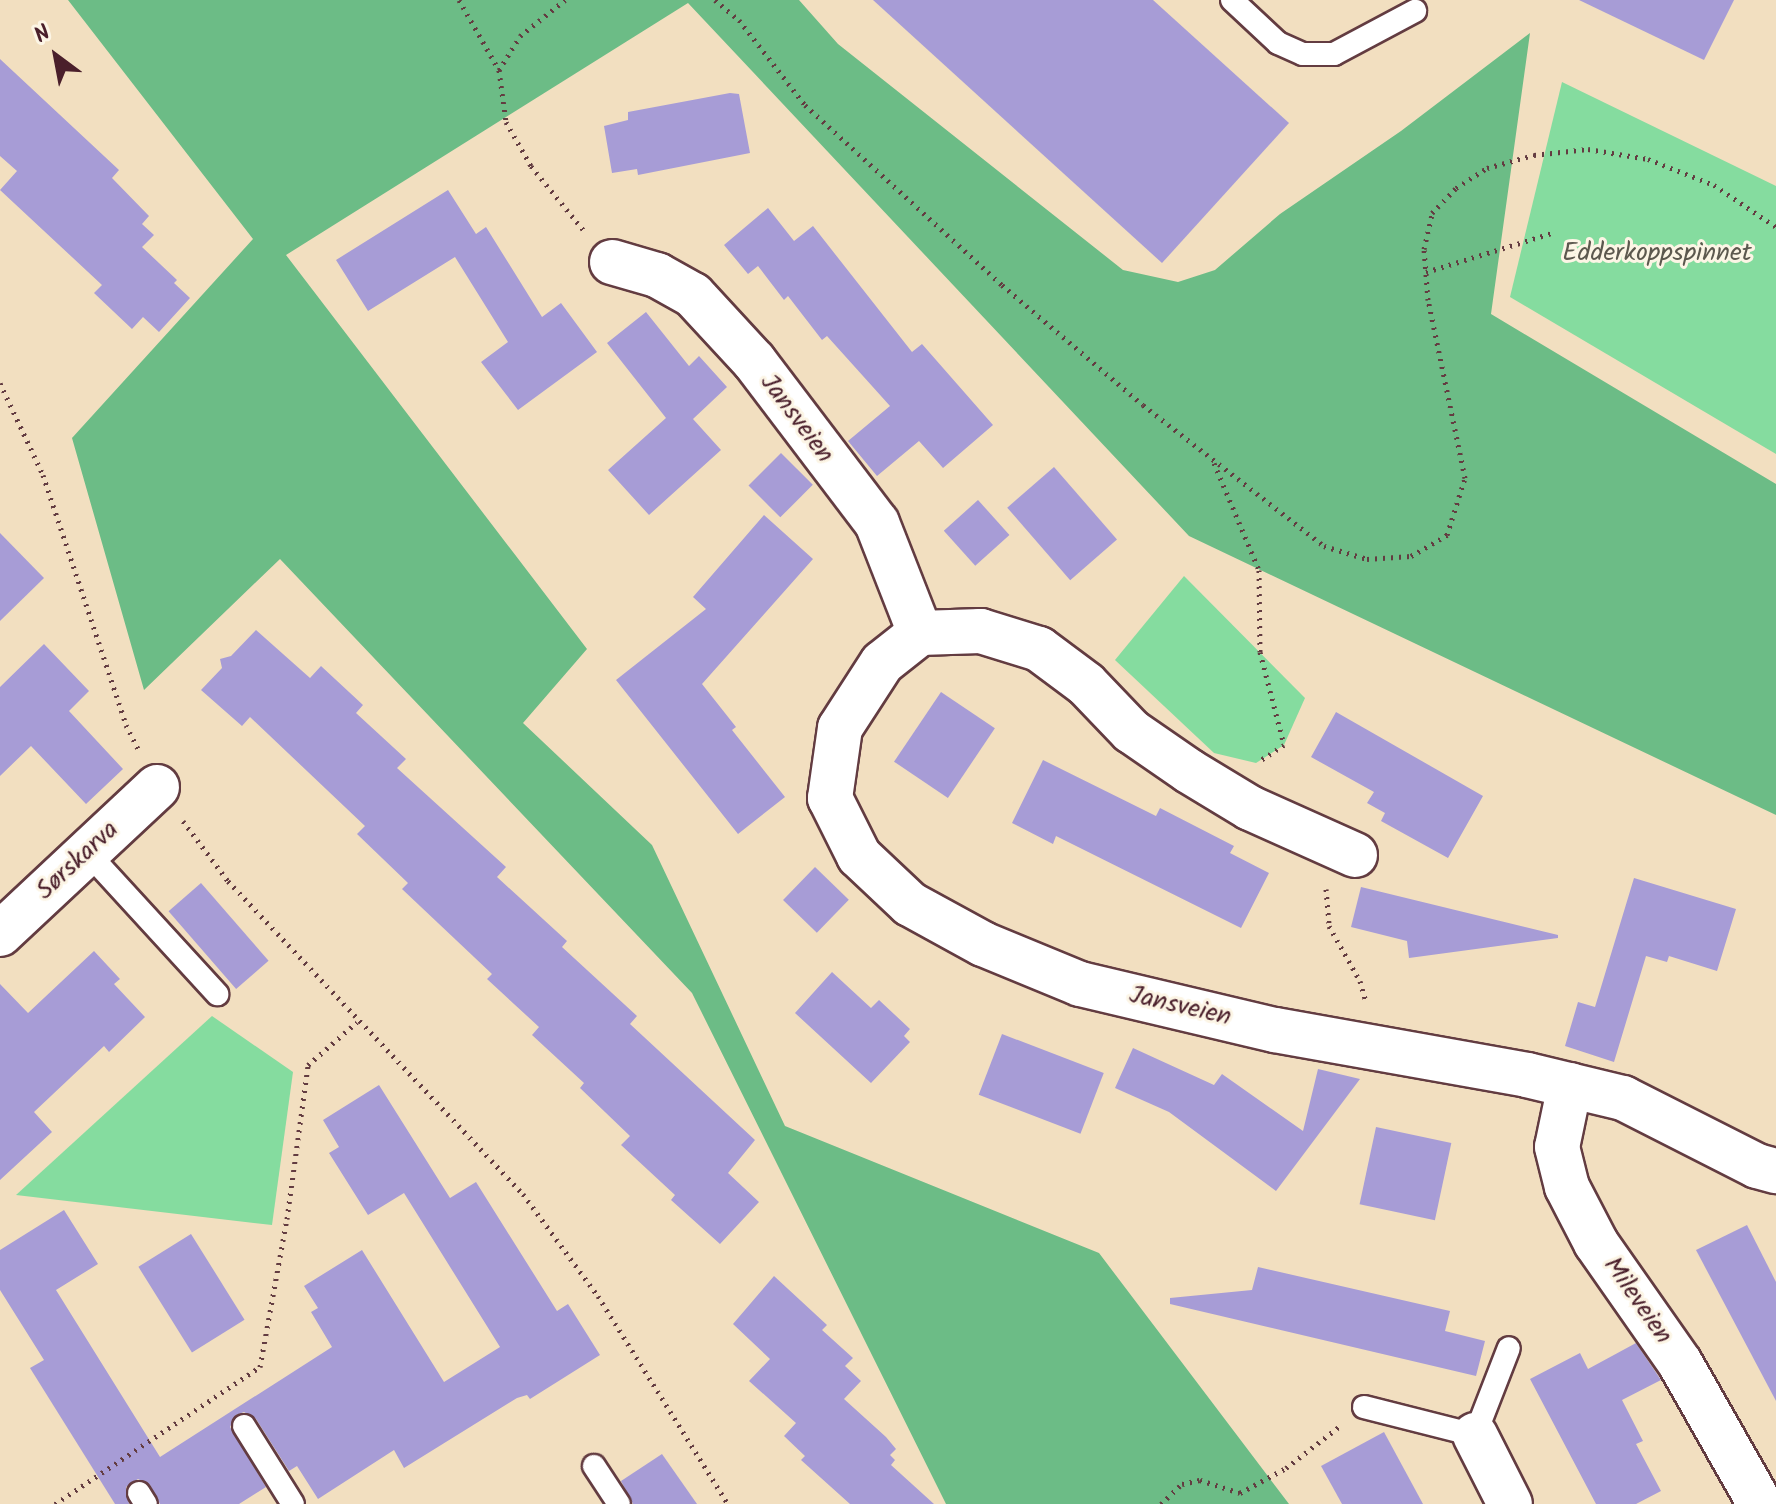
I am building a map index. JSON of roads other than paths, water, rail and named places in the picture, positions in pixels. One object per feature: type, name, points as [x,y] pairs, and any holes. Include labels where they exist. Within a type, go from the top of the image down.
[{"type":"street","name":"Jansveien","points":[[612,262],[657,275],[693,295],[754,361],[877,523],[920,633],[882,663],[840,728],[830,798],[859,856],[910,904],[983,944],[1080,984],[1275,1030],[1377,1046],[1623,1098],[1757,1166],[1776,1171]]},
{"type":"street","points":[[920,633],[981,631],[1039,649],[1086,684],[1131,731],[1250,808],[1338,847]]},
{"type":"street","name":"Sørskarva","points":[[0,934],[157,787]]},
{"type":"street","name":"Mileveien","points":[[1570,1085],[1557,1147],[1567,1187],[1596,1243],[1680,1363],[1760,1504]]},
{"type":"street","points":[[1475,1435],[1510,1504]]},
{"type":"lane","points":[[1232,0],[1278,43],[1303,54],[1334,54],[1415,11]]},
{"type":"lane","points":[[87,852],[217,994]]},
{"type":"lane","points":[[1364,1407],[1475,1435],[1509,1348]]},
{"type":"lane","points":[[244,1426],[293,1504]]},
{"type":"lane","points":[[594,1466],[619,1504]]},
{"type":"park label","name":"Edderkoppspinnet","points":[[1657,254]]}]
